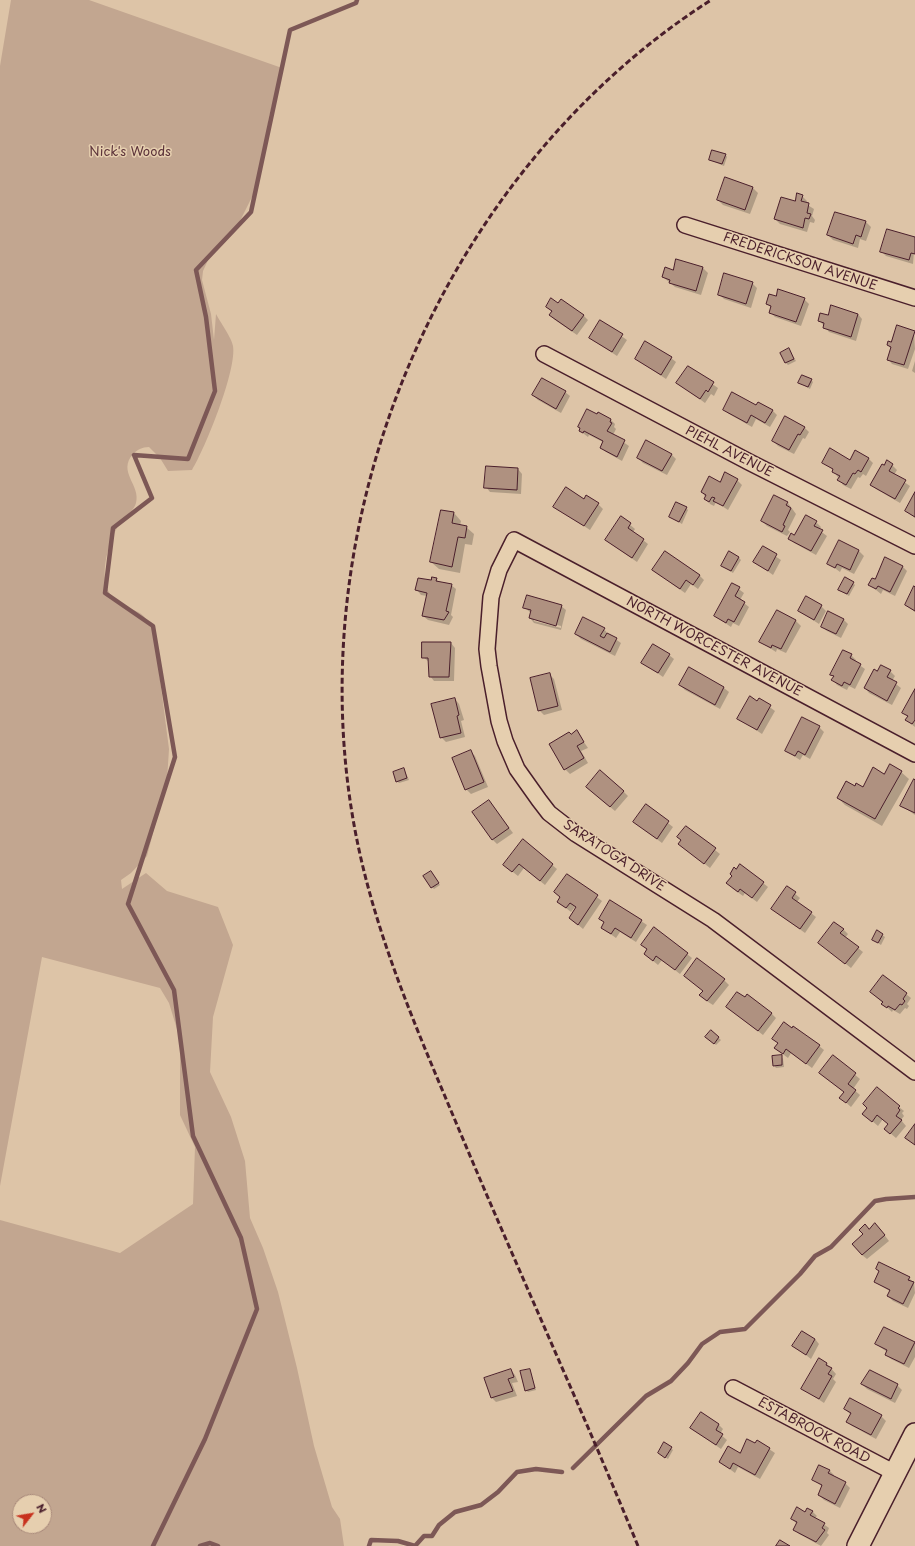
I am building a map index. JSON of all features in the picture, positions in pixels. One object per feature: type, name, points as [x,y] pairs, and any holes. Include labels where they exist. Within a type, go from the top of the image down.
[{"type":"main road","points":[[858,1546],[915,1434]]},
{"type":"street","name":"FREDERICKSON AVENUE","points":[[685,225],[915,298]]},
{"type":"street","name":"PIEHL AVENUE","points":[[544,354],[720,447],[915,546]]},
{"type":"street","name":"NORTH WORCESTER AVENUE","points":[[514,540],[915,754]]},
{"type":"street","name":"SARATOGA DRIVE","points":[[514,540],[499,570],[491,597],[487,649],[499,721],[504,741],[518,769],[539,800],[549,813],[572,831],[713,920],[915,1072]]},
{"type":"street","name":"ESTABROOK ROAD","points":[[733,1388],[894,1474]]},
{"type":"green space","name":"Nick's Woods","points":[[11,0],[89,0],[282,68],[269,117],[260,175],[254,193],[235,231],[209,258],[203,271],[202,280],[211,314],[214,340],[216,314],[228,334],[233,346],[233,357],[230,373],[219,409],[198,460],[192,470],[168,471],[160,458],[149,447],[140,449],[133,454],[127,467],[137,496],[136,503],[132,511],[121,521],[113,536],[105,562],[105,580],[109,593],[112,597],[143,616],[148,621],[154,633],[169,749],[167,780],[147,856],[131,873],[121,880],[122,889],[146,873],[167,891],[218,907],[233,945],[213,1017],[210,1072],[231,1117],[245,1161],[250,1218],[263,1248],[278,1292],[297,1368],[314,1446],[332,1507],[340,1519],[344,1546],[0,1546],[0,1220],[120,1253],[193,1204],[195,1147],[180,1115],[180,1039],[169,1003],[160,988],[42,957],[0,1186],[0,66]]},
{"type":"building","points":[[712,150],[726,154],[722,164],[709,160]]},
{"type":"building","points":[[725,177],[753,187],[745,210],[717,200]]},
{"type":"building","points":[[797,193],[803,195],[801,201],[809,203],[807,213],[811,214],[809,219],[805,218],[803,228],[774,219],[781,197],[795,201]]},
{"type":"building","points":[[835,212],[866,221],[861,237],[856,235],[853,244],[827,235]]},
{"type":"building","points":[[887,229],[915,237],[915,254],[911,253],[909,260],[880,252]]},
{"type":"building","points":[[676,259],[703,267],[696,291],[669,283],[670,280],[662,277],[665,267],[673,270]]},
{"type":"building","points":[[724,273],[753,282],[746,304],[718,295]]},
{"type":"building","points":[[778,289],[805,298],[796,322],[769,313],[771,306],[766,304],[769,294],[776,296]]},
{"type":"building","points":[[551,298],[558,303],[561,299],[584,315],[572,331],[549,315],[552,311],[546,307]]},
{"type":"building","points":[[831,305],[858,314],[851,337],[823,328],[824,323],[818,321],[820,313],[828,315]]},
{"type":"building","points":[[600,320],[623,334],[612,352],[589,338]]},
{"type":"building","points":[[897,325],[915,331],[904,365],[887,360],[891,347],[887,345],[888,341],[891,342]]},
{"type":"building","points":[[645,341],[672,357],[661,375],[635,359]]},
{"type":"building","points":[[789,348],[794,359],[785,363],[780,353]]},
{"type":"building","points":[[688,366],[714,382],[708,392],[706,390],[700,399],[676,383]]},
{"type":"building","points":[[802,375],[812,379],[808,387],[798,383]]},
{"type":"building","points":[[542,378],[566,391],[556,409],[532,395]]},
{"type":"building","points":[[732,392],[756,405],[758,402],[773,410],[765,423],[751,415],[747,423],[723,410]]},
{"type":"building","points":[[587,409],[597,414],[598,412],[611,419],[610,422],[612,423],[607,431],[625,440],[617,457],[600,448],[603,441],[584,431],[583,433],[579,431],[580,428],[578,427]]},
{"type":"building","points":[[785,416],[805,427],[800,435],[798,434],[789,450],[772,441]]},
{"type":"building","points":[[646,440],[672,454],[662,471],[637,458]]},
{"type":"building","points":[[830,448],[850,460],[855,450],[869,458],[861,472],[858,470],[855,474],[853,473],[846,485],[837,480],[840,476],[832,472],[833,469],[822,463]]},
{"type":"building","points":[[887,460],[893,464],[889,471],[906,480],[895,499],[870,485],[882,464],[884,465]]},
{"type":"building","points":[[486,466],[518,468],[517,490],[484,488]]},
{"type":"building","points":[[725,472],[738,479],[723,506],[713,501],[715,498],[712,497],[709,502],[704,499],[706,495],[701,492],[709,476],[720,482]]},
{"type":"building","points":[[566,487],[584,499],[586,495],[599,503],[584,526],[553,507]]},
{"type":"building","points":[[915,492],[915,517],[905,511]]},
{"type":"building","points":[[774,495],[788,502],[786,505],[791,508],[783,525],[785,526],[782,532],[761,521]]},
{"type":"building","points":[[676,502],[687,507],[679,522],[669,517]]},
{"type":"building","points":[[441,510],[454,512],[452,523],[467,526],[465,538],[458,537],[452,567],[430,562]]},
{"type":"building","points":[[806,515],[817,521],[814,526],[823,530],[811,551],[788,539],[791,533],[794,535]]},
{"type":"building","points":[[621,516],[631,523],[628,528],[644,539],[632,558],[605,540]]},
{"type":"building","points":[[839,540],[859,550],[850,570],[837,564],[835,568],[827,564]]},
{"type":"building","points":[[763,546],[777,554],[768,571],[753,562]]},
{"type":"building","points":[[665,551],[700,575],[693,585],[686,580],[680,589],[652,570]]},
{"type":"building","points":[[729,551],[739,557],[731,571],[721,566]]},
{"type":"building","points":[[885,557],[903,566],[890,592],[878,586],[876,589],[868,585],[872,578],[875,579]]},
{"type":"building","points":[[432,577],[437,578],[436,581],[452,584],[446,611],[449,612],[444,620],[422,616],[427,593],[415,590],[418,578],[431,580]]},
{"type":"building","points":[[845,577],[854,582],[847,594],[838,590]]},
{"type":"building","points":[[732,583],[740,587],[735,596],[745,602],[734,622],[728,619],[726,623],[714,616]]},
{"type":"building","points":[[914,586],[915,587],[915,611],[905,605]]},
{"type":"building","points":[[527,595],[562,605],[556,626],[529,618],[531,610],[523,608]]},
{"type":"building","points":[[806,596],[822,605],[814,620],[798,611]]},
{"type":"building","points":[[777,610],[796,620],[781,649],[772,645],[771,648],[759,642]]},
{"type":"building","points":[[828,611],[844,619],[836,634],[821,627]]},
{"type":"building","points":[[583,617],[605,628],[600,636],[604,638],[607,633],[617,638],[610,652],[575,634]]},
{"type":"building","points":[[422,642],[451,642],[449,677],[429,677],[428,658],[422,658]]},
{"type":"building","points":[[653,644],[670,654],[658,673],[641,663]]},
{"type":"building","points":[[843,650],[852,654],[850,658],[861,664],[850,685],[844,682],[842,686],[831,680],[834,676],[830,675]]},
{"type":"building","points":[[881,665],[891,670],[887,677],[897,682],[887,701],[864,688],[874,669],[877,671]]},
{"type":"building","points":[[689,667],[724,687],[715,705],[679,685]]},
{"type":"building","points":[[550,673],[558,706],[538,711],[530,678]]},
{"type":"building","points":[[915,689],[915,720],[912,724],[905,720],[908,716],[902,713]]},
{"type":"building","points":[[750,696],[757,701],[759,698],[771,705],[757,730],[737,719]]},
{"type":"building","points":[[455,698],[461,733],[440,738],[431,704]]},
{"type":"building","points":[[802,717],[820,726],[805,755],[798,751],[795,756],[785,751]]},
{"type":"building","points":[[577,730],[584,742],[577,746],[584,758],[564,770],[549,744],[569,732],[571,734]]},
{"type":"building","points":[[471,750],[484,782],[465,790],[452,758]]},
{"type":"building","points":[[890,764],[902,771],[875,819],[837,798],[846,781],[855,786],[856,783],[863,787],[873,767],[884,774]]},
{"type":"building","points":[[404,768],[407,778],[396,782],[393,772]]},
{"type":"building","points":[[600,770],[624,791],[610,807],[586,787]]},
{"type":"building","points":[[914,779],[915,780],[915,813],[900,806]]},
{"type":"building","points":[[489,800],[509,828],[492,840],[472,812]]},
{"type":"building","points":[[646,804],[669,821],[657,839],[633,822]]},
{"type":"building","points":[[686,826],[716,848],[704,864],[678,844],[681,840],[677,837]]},
{"type":"building","points":[[523,839],[553,864],[540,881],[519,864],[512,872],[503,865]]},
{"type":"building","points":[[740,864],[764,882],[752,898],[740,889],[738,892],[726,883],[732,876],[730,874],[734,867],[736,869]]},
{"type":"building","points":[[431,871],[439,883],[431,888],[423,876]]},
{"type":"building","points":[[567,874],[598,895],[578,925],[569,918],[576,907],[570,903],[566,908],[557,902],[560,897],[554,892]]},
{"type":"building","points":[[787,886],[796,892],[792,898],[812,912],[800,929],[771,909]]},
{"type":"building","points":[[610,900],[642,920],[631,938],[615,928],[611,934],[601,928],[604,922],[599,919]]},
{"type":"building","points":[[834,922],[844,929],[840,933],[859,947],[845,964],[818,943]]},
{"type":"building","points":[[654,927],[688,953],[675,970],[656,956],[653,961],[644,954],[647,949],[641,945]]},
{"type":"building","points":[[877,930],[883,934],[878,943],[872,940]]},
{"type":"building","points":[[697,958],[725,979],[707,1001],[699,995],[703,991],[684,976]]},
{"type":"building","points":[[883,975],[907,993],[903,999],[905,1001],[895,1010],[888,1006],[887,1008],[881,1004],[883,1002],[870,992]]},
{"type":"building","points":[[737,992],[745,997],[747,994],[772,1013],[758,1031],[726,1007]]},
{"type":"building","points":[[784,1022],[792,1028],[793,1026],[820,1045],[806,1064],[786,1049],[783,1054],[774,1048],[778,1043],[772,1039]]},
{"type":"building","points":[[711,1030],[719,1037],[714,1044],[705,1037]]},
{"type":"building","points":[[782,1055],[782,1065],[773,1066],[772,1056]]},
{"type":"building","points":[[833,1055],[856,1073],[848,1084],[856,1090],[846,1103],[839,1098],[844,1092],[819,1073]]},
{"type":"building","points":[[877,1087],[900,1106],[898,1108],[900,1110],[896,1116],[902,1120],[890,1134],[884,1129],[888,1124],[877,1115],[872,1122],[862,1114],[867,1108],[863,1104]]},
{"type":"building","points":[[915,1124],[915,1145],[905,1138]]},
{"type":"building","points":[[875,1223],[885,1235],[862,1255],[852,1244],[863,1234],[859,1230],[865,1224],[869,1229]]},
{"type":"building","points":[[879,1262],[910,1277],[908,1280],[914,1282],[903,1304],[887,1296],[890,1290],[874,1282],[879,1271],[876,1269]]},
{"type":"building","points":[[884,1327],[915,1342],[904,1364],[885,1355],[887,1350],[875,1344]]},
{"type":"building","points":[[802,1331],[815,1339],[806,1355],[792,1346]]},
{"type":"building","points":[[819,1358],[827,1363],[826,1365],[832,1368],[828,1374],[832,1376],[819,1399],[801,1389]]},
{"type":"building","points":[[511,1369],[514,1377],[508,1379],[513,1391],[491,1398],[484,1378]]},
{"type":"building","points":[[530,1369],[535,1388],[525,1391],[520,1371]]},
{"type":"building","points":[[870,1370],[898,1384],[891,1399],[861,1384]]},
{"type":"building","points":[[850,1398],[882,1415],[871,1435],[846,1422],[851,1413],[844,1409]]},
{"type":"building","points":[[701,1412],[719,1424],[716,1430],[723,1434],[716,1445],[690,1428]]},
{"type":"building","points":[[747,1439],[755,1443],[757,1440],[770,1448],[755,1475],[733,1463],[730,1469],[719,1462],[728,1446],[740,1453]]},
{"type":"building","points":[[664,1442],[672,1447],[665,1458],[658,1453]]},
{"type":"building","points":[[819,1465],[830,1470],[828,1473],[846,1482],[835,1504],[818,1495],[822,1485],[812,1480]]},
{"type":"building","points":[[797,1507],[805,1512],[807,1508],[813,1511],[810,1515],[825,1523],[822,1528],[825,1530],[816,1542],[793,1530],[797,1522],[791,1519]]},
{"type":"building","points":[[780,1540],[790,1546],[776,1546]]},
{"type":"waterway","points":[[153,1546],[205,1439],[257,1309],[241,1238],[193,1136],[174,990],[128,904],[175,757],[153,626],[105,593],[113,528],[152,498],[134,455],[188,459],[215,391],[206,317],[196,270],[251,212],[290,30],[356,3],[357,0]]},
{"type":"waterway","points":[[573,1468],[646,1396],[671,1381],[688,1363],[702,1344],[720,1332],[745,1329],[800,1274],[815,1256],[831,1247],[875,1201],[915,1197]]},
{"type":"waterway","points":[[369,1546],[371,1540],[398,1541],[415,1546],[424,1536],[432,1536],[439,1525],[455,1512],[481,1505],[498,1492],[517,1472],[536,1469],[562,1472]]},
{"type":"waterway","points":[[200,1546],[210,1543],[218,1546]]},
{"type":"railway","points":[[638,1546],[432,1066],[405,999],[381,932],[362,863],[344,741],[345,618],[366,496],[404,378],[458,267],[528,165],[613,75],[711,0]]}]
